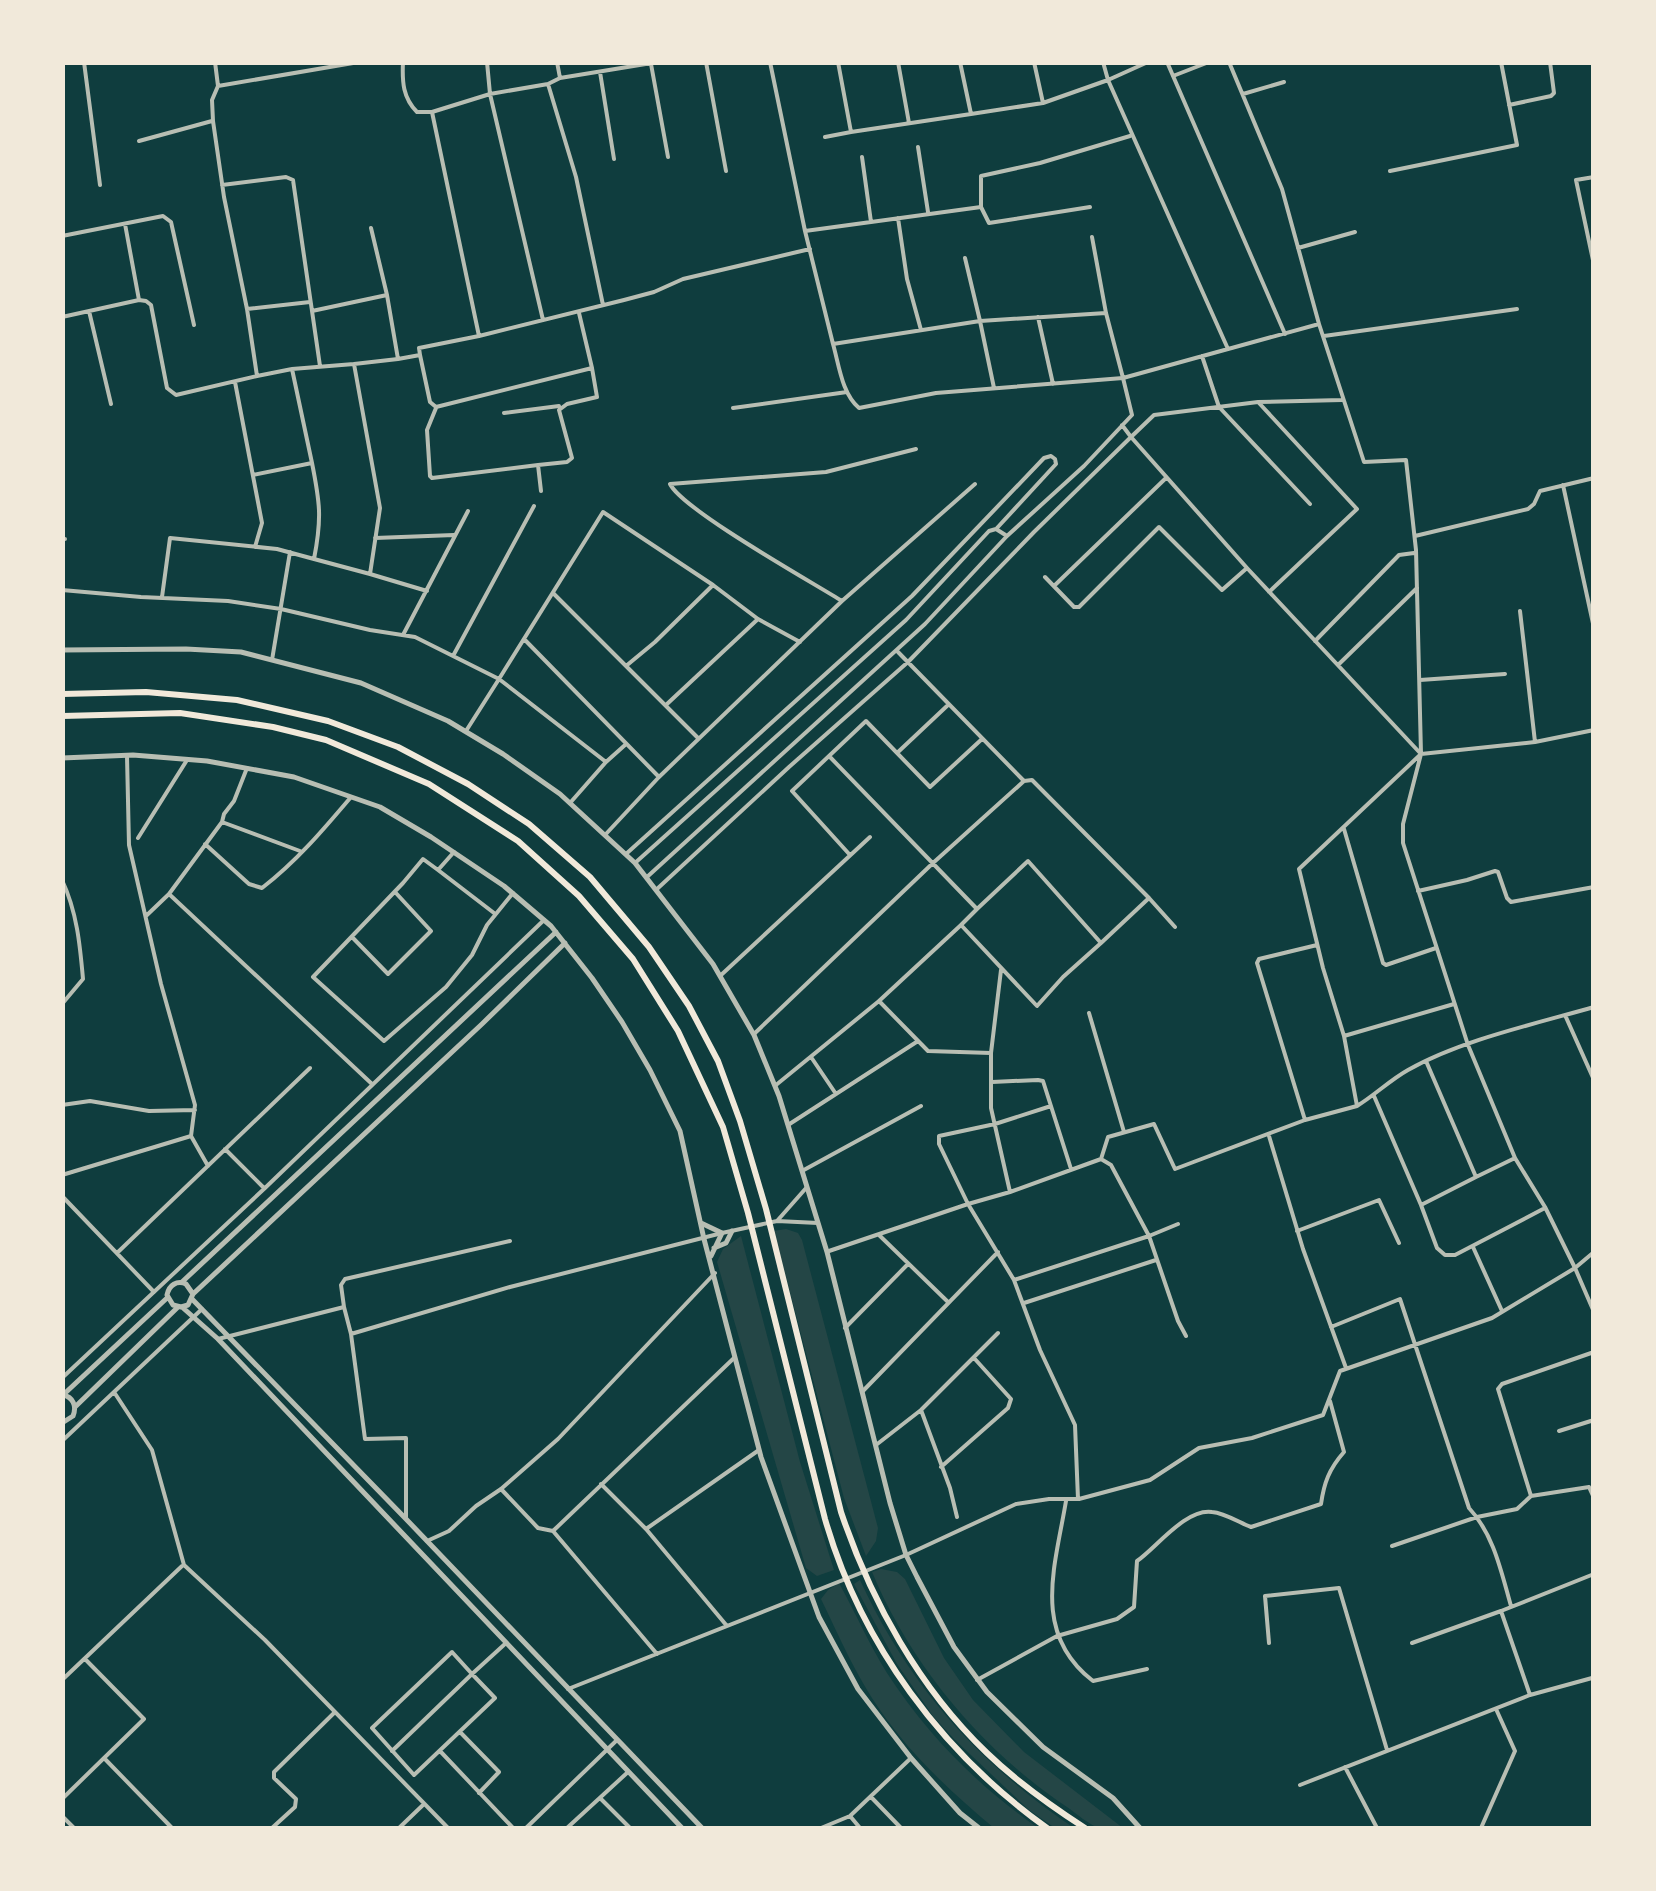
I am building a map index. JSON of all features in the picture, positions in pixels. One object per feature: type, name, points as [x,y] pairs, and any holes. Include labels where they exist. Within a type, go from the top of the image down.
[{"type":"highway","points":[[62,694],[146,692],[237,700],[328,721],[398,747],[468,784],[529,824],[590,878],[649,948],[689,1006],[718,1062],[766,1209],[842,1512],[867,1580],[910,1658],[963,1728],[1014,1778],[1085,1828]]},
{"type":"highway","points":[[62,716],[180,713],[273,727],[326,740],[429,784],[518,840],[579,896],[633,959],[678,1031],[723,1127],[835,1553],[849,1587],[919,1706],[973,1768],[1047,1828]]},
{"type":"street","points":[[84,62],[100,184]]},
{"type":"street","points":[[216,62],[218,86],[212,100],[213,121],[256,376]]},
{"type":"street","points":[[218,86],[358,62]]},
{"type":"street","points":[[403,62],[407,102],[417,112],[432,112],[560,78],[658,62]]},
{"type":"street","points":[[487,62],[490,94],[543,320]]},
{"type":"street","points":[[557,62],[560,78]]},
{"type":"street","points":[[706,62],[726,171]]},
{"type":"street","points":[[770,62],[834,344],[847,392],[859,408],[936,393],[1123,378],[1319,324]]},
{"type":"street","points":[[838,62],[852,132]]},
{"type":"street","points":[[898,62],[909,124]]},
{"type":"street","points":[[960,62],[972,114]]},
{"type":"street","points":[[1034,62],[1044,102]]},
{"type":"street","points":[[1103,62],[1228,349]]},
{"type":"street","points":[[825,136],[1044,102],[1148,62]]},
{"type":"street","points":[[1167,62],[1285,334]]},
{"type":"street","points":[[1173,76],[1209,62]]},
{"type":"street","points":[[1229,62],[1282,189],[1319,324],[1364,462],[1406,460],[1416,553],[1421,754],[1403,824],[1403,844],[1468,1045],[1515,1158],[1545,1208],[1594,1312]]},
{"type":"street","points":[[1390,171],[1517,145],[1502,62]]},
{"type":"street","points":[[1510,105],[1554,94],[1550,62]]},
{"type":"street","points":[[651,64],[668,157]]},
{"type":"street","points":[[600,72],[614,159]]},
{"type":"street","points":[[1242,94],[1284,82]]},
{"type":"street","points":[[548,84],[576,177],[602,305]]},
{"type":"street","points":[[432,112],[479,336]]},
{"type":"street","points":[[139,141],[213,121]]},
{"type":"street","points":[[1090,208],[988,223],[981,207],[981,176],[1132,135]]},
{"type":"street","points":[[918,147],[928,214]]},
{"type":"street","points":[[862,157],[871,222]]},
{"type":"street","points":[[222,185],[286,176],[293,180],[320,367]]},
{"type":"street","points":[[1594,176],[1576,180],[1594,265]]},
{"type":"street","points":[[806,231],[981,207]]},
{"type":"street","points":[[62,236],[163,216],[171,222],[194,326]]},
{"type":"street","points":[[898,218],[907,279],[921,330]]},
{"type":"street","points":[[124,224],[139,300]]},
{"type":"street","points":[[370,228],[398,359]]},
{"type":"street","points":[[1298,248],[1354,232]]},
{"type":"street","points":[[647,877],[926,624],[1007,536],[1084,466],[1132,415],[1092,238]]},
{"type":"street","points":[[436,407],[430,402],[419,348],[654,292],[683,279],[810,249]]},
{"type":"street","points":[[964,258],[994,388]]},
{"type":"street","points":[[312,311],[387,296]]},
{"type":"street","points":[[62,309],[63,317],[146,301],[151,305],[167,388],[176,396],[256,376],[420,354]]},
{"type":"street","points":[[247,309],[310,302]]},
{"type":"street","points":[[1323,336],[1518,309]]},
{"type":"street","points":[[89,311],[111,404]]},
{"type":"street","points":[[504,413],[562,406],[597,396],[578,311]]},
{"type":"street","points":[[834,344],[980,320],[1106,313]]},
{"type":"street","points":[[1038,317],[1053,384]]},
{"type":"street","points":[[1202,356],[1219,408],[1310,504]]},
{"type":"street","points":[[354,364],[380,508],[370,574]]},
{"type":"street","points":[[436,407],[592,368]]},
{"type":"street","points":[[292,370],[320,502],[314,559]]},
{"type":"street","points":[[235,382],[262,523],[254,547]]},
{"type":"street","points":[[733,408],[847,392]]},
{"type":"street","points":[[657,890],[908,662],[1154,414],[1258,402],[1344,400]]},
{"type":"street","points":[[1258,402],[1357,509],[1269,592]]},
{"type":"street","points":[[436,407],[427,430],[432,478],[567,462],[572,458],[559,410],[562,406]]},
{"type":"street","points":[[1122,426],[1246,568],[1421,754]]},
{"type":"street","points":[[842,600],[710,518],[674,492],[670,484],[826,472],[916,449]]},
{"type":"street","points":[[626,854],[912,596],[1044,458],[1051,456],[1055,460],[1056,464],[996,529],[989,531],[906,620],[635,862]]},
{"type":"street","points":[[253,475],[312,463]]},
{"type":"street","points":[[538,466],[541,491]]},
{"type":"street","points":[[1054,586],[1167,477]]},
{"type":"street","points":[[1415,536],[1528,508],[1540,491],[1594,478]]},
{"type":"street","points":[[604,835],[842,600],[975,484]]},
{"type":"street","points":[[1563,485],[1594,628]]},
{"type":"street","points":[[453,656],[534,506]]},
{"type":"street","points":[[403,636],[468,510]]},
{"type":"street","points":[[466,732],[604,512],[758,619],[800,642]]},
{"type":"street","points":[[1045,577],[1074,607],[1079,607],[1158,527],[1222,590],[1246,568]]},
{"type":"street","points":[[996,529],[1007,536]]},
{"type":"street","points":[[375,538],[454,535]]},
{"type":"street","points":[[162,597],[170,538],[290,552],[427,590]]},
{"type":"street","points":[[272,660],[290,552]]},
{"type":"street","points":[[1315,641],[1400,555],[1416,553]]},
{"type":"street","points":[[626,666],[713,585]]},
{"type":"street","points":[[1338,665],[1417,588]]},
{"type":"street","points":[[62,590],[281,609],[415,637],[499,679],[606,762]]},
{"type":"street","points":[[552,593],[699,740]]},
{"type":"street","points":[[1520,611],[1534,742]]},
{"type":"street","points":[[665,706],[758,619]]},
{"type":"street","points":[[524,639],[659,778]]},
{"type":"street","points":[[62,650],[242,652],[361,682],[448,721],[503,754],[570,803],[635,862],[720,976],[754,1035],[775,1086],[827,1252],[906,1555],[954,1647],[977,1680],[1042,1747],[1113,1798],[1140,1828]]},
{"type":"street","points":[[897,650],[1024,781]]},
{"type":"street","points":[[1420,680],[1505,674]]},
{"type":"street","points":[[896,753],[949,704]]},
{"type":"street","points":[[850,855],[792,791],[866,722],[930,787],[982,739]]},
{"type":"street","points":[[1357,1106],[1344,1036],[1299,869],[1421,754],[1534,742],[1594,730]]},
{"type":"street","points":[[570,803],[626,744]]},
{"type":"street","points":[[127,756],[129,845],[195,1110],[190,1136],[208,1166]]},
{"type":"street","points":[[829,756],[977,909]]},
{"type":"street","points":[[62,758],[207,760],[294,777],[380,808],[513,893],[556,932],[622,1022],[680,1131],[759,1450],[819,1617],[858,1689],[911,1758],[960,1813],[979,1828]]},
{"type":"street","points":[[138,838],[187,760]]},
{"type":"street","points":[[147,915],[169,894],[222,822],[247,768]]},
{"type":"street","points":[[754,1035],[1024,781],[1032,780],[1175,927]]},
{"type":"street","points":[[205,844],[250,884],[262,888],[311,844],[350,797]]},
{"type":"street","points":[[222,822],[300,851]]},
{"type":"street","points":[[1343,827],[1383,964],[1436,948]]},
{"type":"street","points":[[720,976],[870,837]]},
{"type":"street","points":[[438,870],[454,852]]},
{"type":"street","points":[[495,914],[423,859],[312,977],[384,1040],[446,987],[513,893]]},
{"type":"street","points":[[775,1086],[879,1001],[1028,860],[1101,943]]},
{"type":"street","points":[[1418,891],[1495,871],[1510,902],[1594,887]]},
{"type":"street","points":[[62,880],[79,932],[84,980],[62,1004]]},
{"type":"street","points":[[352,937],[388,974],[431,931],[395,892]]},
{"type":"street","points":[[169,894],[372,1084]]},
{"type":"street","points":[[961,924],[1037,1006],[1063,977],[1150,898]]},
{"type":"street","points":[[62,1378],[544,920]]},
{"type":"street","points":[[556,932],[182,1282],[170,1286],[168,1298],[218,1338],[682,1828]]},
{"type":"street","points":[[62,1423],[565,943]]},
{"type":"street","points":[[1306,1120],[1257,963],[1259,959],[1317,945]]},
{"type":"street","points":[[1001,970],[991,1053],[991,1108],[1010,1192]]},
{"type":"street","points":[[879,1001],[928,1051],[991,1053]]},
{"type":"street","points":[[1344,1036],[1454,1004]]},
{"type":"street","points":[[1101,1159],[1108,1136],[1154,1124],[1175,1169],[1306,1120],[1357,1106],[1404,1071],[1426,1061],[1594,1007]]},
{"type":"street","points":[[1089,1014],[1124,1132]]},
{"type":"street","points":[[1566,1016],[1594,1080]]},
{"type":"street","points":[[788,1125],[918,1041]]},
{"type":"street","points":[[811,1057],[836,1094]]},
{"type":"street","points":[[1426,1061],[1476,1177]]},
{"type":"street","points":[[117,1252],[310,1068]]},
{"type":"street","points":[[992,1082],[1042,1082],[1071,1170]]},
{"type":"street","points":[[1374,1096],[1422,1205],[1436,1248],[1445,1255],[1456,1256],[1545,1208]]},
{"type":"street","points":[[62,1105],[90,1101],[149,1111],[195,1110]]},
{"type":"street","points":[[802,1171],[921,1106]]},
{"type":"street","points":[[1051,1106],[939,1136],[939,1144],[968,1204],[1014,1280],[1040,1350],[1075,1424],[1078,1499]]},
{"type":"street","points":[[62,1175],[190,1136]]},
{"type":"street","points":[[1269,1136],[1297,1231],[1346,1369]]},
{"type":"street","points":[[226,1149],[265,1188]]},
{"type":"street","points":[[1422,1205],[1515,1158]]},
{"type":"street","points":[[827,1252],[1101,1159],[1112,1165],[1148,1236],[1186,1336]]},
{"type":"street","points":[[777,1221],[807,1186]]},
{"type":"street","points":[[62,1196],[154,1292]]},
{"type":"street","points":[[1297,1231],[1379,1200],[1399,1244]]},
{"type":"street","points":[[351,1334],[510,1287],[722,1233],[777,1221],[818,1223]]},
{"type":"street","points":[[700,1222],[722,1233]]},
{"type":"street","points":[[1014,1280],[1178,1224]]},
{"type":"street","points":[[714,1248],[726,1243],[732,1231]]},
{"type":"street","points":[[710,1259],[722,1233]]},
{"type":"street","points":[[878,1234],[948,1302]]},
{"type":"street","points":[[406,1519],[406,1438],[365,1438],[341,1285],[345,1279],[510,1240]]},
{"type":"street","points":[[1472,1247],[1502,1312]]},
{"type":"street","points":[[861,1393],[998,1252]]},
{"type":"street","points":[[568,1689],[906,1555],[1016,1504],[1078,1499],[1150,1480],[1199,1448],[1252,1438],[1323,1416],[1340,1371],[1492,1318],[1575,1268],[1594,1252]]},
{"type":"street","points":[[1024,1304],[1156,1260]]},
{"type":"street","points":[[844,1328],[909,1263]]},
{"type":"street","points":[[427,1541],[450,1530],[558,1438],[715,1273]]},
{"type":"street","points":[[182,1282],[190,1286],[202,1309],[702,1828]]},
{"type":"street","points":[[75,1407],[63,1394],[168,1298]]},
{"type":"street","points":[[1331,1327],[1400,1299],[1469,1508],[1494,1548],[1511,1606]]},
{"type":"street","points":[[218,1338],[344,1306]]},
{"type":"street","points":[[62,1441],[202,1309]]},
{"type":"street","points":[[875,1446],[922,1410],[998,1333]]},
{"type":"street","points":[[1530,1496],[1498,1388],[1594,1352]]},
{"type":"street","points":[[553,1530],[736,1358]]},
{"type":"street","points":[[941,1468],[1008,1408],[1011,1399],[974,1358]]},
{"type":"street","points":[[114,1392],[152,1450],[184,1565],[265,1640],[448,1828]]},
{"type":"street","points":[[977,1680],[1057,1636],[1124,1616],[1134,1607],[1136,1561],[1170,1530],[1199,1514],[1211,1511],[1252,1527],[1321,1504],[1322,1488],[1344,1452],[1330,1400]]},
{"type":"street","points":[[922,1410],[950,1488],[956,1517]]},
{"type":"street","points":[[1559,1431],[1594,1420]]},
{"type":"street","points":[[646,1530],[759,1450]]},
{"type":"street","points":[[601,1484],[646,1530],[727,1626]]},
{"type":"street","points":[[1392,1546],[1477,1517],[1517,1509],[1530,1496],[1589,1487],[1594,1498]]},
{"type":"street","points":[[500,1489],[538,1528],[553,1530],[657,1654]]},
{"type":"street","points":[[1066,1499],[1052,1592],[1057,1636],[1083,1674],[1093,1681],[1147,1669]]},
{"type":"street","points":[[62,1680],[184,1565]]},
{"type":"street","points":[[1412,1642],[1594,1574]]},
{"type":"street","points":[[1268,1643],[1265,1596],[1339,1588],[1387,1750]]},
{"type":"street","points":[[1502,1611],[1530,1695]]},
{"type":"street","points":[[392,1751],[506,1644]]},
{"type":"street","points":[[452,1652],[495,1698],[460,1732],[414,1775],[372,1728],[452,1652]]},
{"type":"street","points":[[62,1799],[144,1718],[84,1659]]},
{"type":"street","points":[[1300,1785],[1530,1695],[1592,1678],[1594,1682]]},
{"type":"street","points":[[1480,1828],[1515,1751],[1496,1708]]},
{"type":"street","points":[[272,1828],[295,1806],[296,1799],[274,1778],[274,1772],[335,1712]]},
{"type":"street","points":[[460,1732],[499,1772],[480,1793]]},
{"type":"street","points":[[526,1828],[617,1740]]},
{"type":"street","points":[[440,1751],[513,1828]]},
{"type":"street","points":[[104,1758],[172,1828]]},
{"type":"street","points":[[822,1828],[850,1816],[911,1758]]},
{"type":"street","points":[[1345,1767],[1377,1828]]},
{"type":"street","points":[[568,1828],[628,1772]]},
{"type":"street","points":[[600,1798],[630,1828]]},
{"type":"street","points":[[872,1798],[901,1828]]},
{"type":"street","points":[[399,1828],[424,1804]]},
{"type":"street","points":[[62,1816],[74,1828]]},
{"type":"street","points":[[850,1816],[860,1828]]},
{"type":"shaded area","points":[[774,1231],[798,1233],[802,1240],[878,1528],[876,1541],[866,1556],[844,1498]]},
{"type":"shaded area","points":[[741,1236],[800,1462],[834,1570],[817,1576],[806,1568],[717,1262],[723,1249]]},
{"type":"shaded area","points":[[872,1572],[897,1572],[905,1579],[944,1658],[973,1700],[1024,1752],[1123,1828],[1102,1829],[1087,1822],[1036,1785],[979,1733],[907,1640]]},
{"type":"shaded area","points":[[860,1580],[901,1654],[949,1719],[1007,1777],[1074,1828],[1055,1828],[1029,1810],[933,1716],[897,1664],[854,1584]]},
{"type":"shaded area","points":[[839,1583],[880,1662],[919,1718],[974,1777],[1038,1828],[994,1828],[905,1742],[863,1684],[821,1599]]}]
